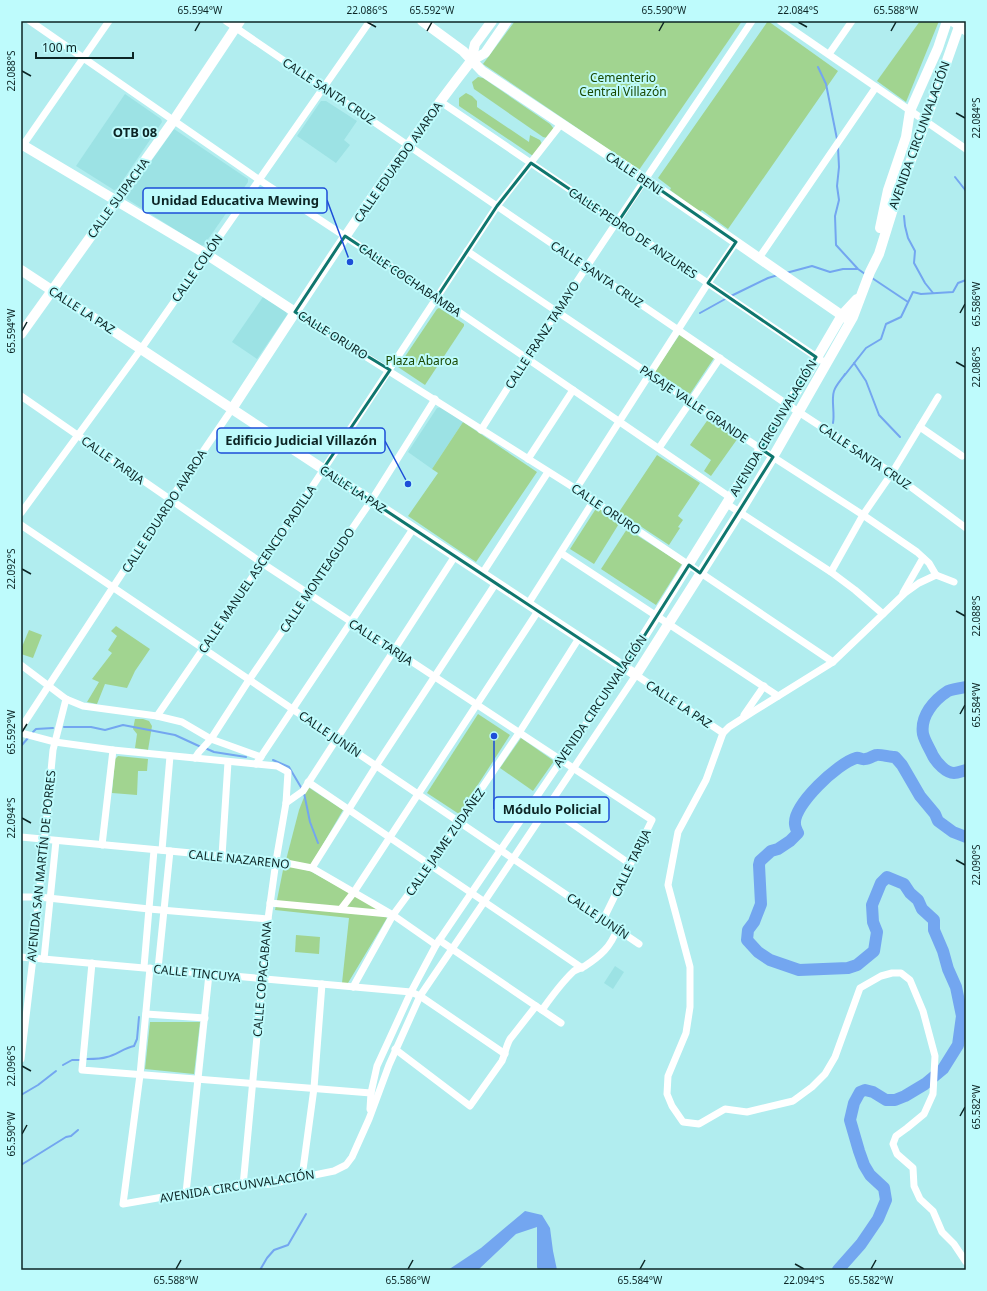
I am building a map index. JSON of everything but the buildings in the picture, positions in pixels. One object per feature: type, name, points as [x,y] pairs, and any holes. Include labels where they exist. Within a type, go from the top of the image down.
[{"type":"street","name":"CALLE COCHABAMBA","points":[[30,21],[258,179],[437,297],[659,448],[729,500],[739,512],[831,572],[883,614]]},
{"type":"street","points":[[22,145],[109,21]]},
{"type":"street","name":"CALLE SANTA CRUZ","points":[[226,21],[238,24],[323,87],[798,412],[892,473],[966,528]]},
{"type":"street","name":"CALLE COLÓN","points":[[21,513],[141,349],[258,179],[370,21]]},
{"type":"street","name":"CALLE BENI","points":[[422,21],[463,50],[471,61],[482,71],[646,180],[846,318]]},
{"type":"street","name":"CALLE EDUARDO AVAROA","points":[[21,728],[345,236],[408,145],[471,61],[475,44],[492,21]]},
{"type":"street","name":"CALLE EDUARDO AVAROA","points":[[471,61],[485,53],[507,21]]},
{"type":"street","name":"CALLE FRANZ TAMAYO","points":[[481,430],[586,267],[618,222],[752,21]]},
{"type":"street","points":[[781,21],[966,149]]},
{"type":"street","points":[[829,54],[852,21]]},
{"type":"street","name":"AVENIDA CIRCUNVALACIÓN","points":[[870,272],[888,190],[906,138],[910,111],[938,48],[947,21]]},
{"type":"street","points":[[950,21],[962,27]]},
{"type":"street","name":"CALLE SUIPACHA","points":[[21,334],[174,120],[238,24]]},
{"type":"street","name":"AVENIDA CIRCUNVALACIÓN","points":[[369,1119],[371,1093],[377,1066],[411,992],[438,942],[560,760],[624,668],[808,373],[816,357],[860,297],[879,254],[897,196],[962,27]]},
{"type":"street","points":[[759,258],[876,87]]},
{"type":"street","name":"CALLE PEDRO DE ANZURES","points":[[441,102],[826,364]]},
{"type":"street","name":"CALLE MANUEL ASCENCIO PADILLA","points":[[157,716],[262,564],[497,206],[561,124]]},
{"type":"street","name":"CALLE ORURO","points":[[22,145],[206,254],[295,312],[390,370],[481,430],[594,500],[700,573],[834,662]]},
{"type":"street","points":[[576,489],[618,421],[736,242]]},
{"type":"street","name":"PASAJE VALLE GRANDE","points":[[467,251],[761,449],[863,515],[923,558],[929,563],[936,575]]},
{"type":"street","name":"CALLE LA PAZ","points":[[21,270],[724,733]]},
{"type":"street","name":"AVENIDA CIRCUNVALACIÓN","points":[[140,1075],[124,1204],[186,1193],[270,1184],[334,1171],[346,1165],[352,1157],[369,1119],[395,1049],[420,996],[636,675],[739,512],[773,457],[826,364],[846,318]]},
{"type":"street","points":[[659,448],[720,358]]},
{"type":"street","points":[[528,459],[573,390]]},
{"type":"street","name":"CALLE TARIJA","points":[[21,396],[262,564],[652,820],[603,920]]},
{"type":"street","points":[[831,572],[863,515],[892,473],[938,397]]},
{"type":"street","name":"CALLE MONTEAGUDO","points":[[195,758],[211,739],[307,593],[371,501],[435,399]]},
{"type":"street","points":[[920,427],[962,456]]},
{"type":"street","points":[[482,574],[548,472]]},
{"type":"street","points":[[528,604],[594,500]]},
{"type":"street","name":"CALLE JUNÍN","points":[[21,525],[639,944]]},
{"type":"street","points":[[21,733],[55,742],[114,750],[256,764],[413,528]]},
{"type":"street","points":[[561,553],[778,696]]},
{"type":"street","points":[[286,804],[303,791],[455,556]]},
{"type":"street","points":[[900,597],[923,558]]},
{"type":"street","points":[[954,582],[936,575],[919,583],[900,597],[834,662],[729,727],[724,733],[706,780],[678,832],[668,885],[690,967],[690,1007],[686,1033],[668,1076],[667,1094],[672,1106],[683,1122],[700,1124],[725,1109],[747,1112],[793,1101],[812,1087],[825,1074],[835,1057],[860,988],[881,976],[892,973],[901,973],[910,980],[924,1011],[935,1056],[934,1094],[924,1114],[896,1136],[893,1144],[897,1154],[913,1168],[914,1186],[920,1199],[933,1211],[942,1232],[954,1244],[966,1262]]},
{"type":"street","points":[[312,868],[376,766],[496,583]]},
{"type":"street","points":[[341,909],[354,892],[538,611]]},
{"type":"street","name":"CALLE JAIME ZUDAÑEZ","points":[[353,987],[393,915],[430,865],[519,733],[580,638]]},
{"type":"street","points":[[21,665],[66,699],[83,706],[157,716],[182,722],[211,739],[261,756]]},
{"type":"street","points":[[741,720],[764,686]]},
{"type":"street","name":"AVENIDA SAN MARTÍN DE PORRES","points":[[21,1059],[33,958],[53,750],[66,699]]},
{"type":"street","points":[[102,844],[114,750]]},
{"type":"street","points":[[158,969],[164,911],[170,756]]},
{"type":"street","points":[[222,856],[228,762]]},
{"type":"street","name":"CALLE COPACABANA","points":[[243,1186],[268,919],[286,804],[288,772],[277,766],[256,764]]},
{"type":"street","points":[[308,782],[582,968]]},
{"type":"street","points":[[548,807],[630,864]]},
{"type":"street","name":"CALLE NAZARENO","points":[[21,837],[276,861],[312,868],[452,949],[561,1023]]},
{"type":"street","name":"AVENIDA SAN MARTÍN DE PORRES","points":[[44,959],[56,841]]},
{"type":"street","points":[[140,1075],[146,1014],[149,909],[154,850]]},
{"type":"street","points":[[21,897],[39,897],[164,911],[268,919]]},
{"type":"street","points":[[270,903],[393,915]]},
{"type":"street","points":[[395,1049],[470,1106],[502,1061],[510,1039],[576,970],[597,959],[606,951],[615,937],[617,929]]},
{"type":"street","name":"CALLE TINCUYA","points":[[21,957],[411,992],[420,996],[505,1054]]},
{"type":"street","points":[[92,963],[82,1070],[253,1082],[371,1093]]},
{"type":"street","points":[[186,1193],[209,974]]},
{"type":"street","points":[[302,1177],[314,1088],[322,984]]},
{"type":"street","points":[[146,1014],[204,1018]]},
{"type":"highlighted area","points":[[531,163],[618,222],[646,180],[736,242],[708,283],[816,357],[761,449],[773,457],[700,573],[689,565],[624,668],[323,469],[390,370],[295,312],[345,236],[437,297],[497,206]]},
{"type":"shaded area","points":[[125,94],[161,119],[162,122],[117,189],[114,190],[76,166]]},
{"type":"shaded area","points":[[321,101],[326,101],[357,121],[344,140],[350,145],[336,163],[297,136]]},
{"type":"shaded area","points":[[174,129],[248,179],[248,182],[204,245],[201,246],[126,197]]},
{"type":"shaded area","points":[[263,297],[286,311],[287,315],[257,359],[232,342]]},
{"type":"shaded area","points":[[441,407],[463,422],[432,469],[408,452],[437,408]]},
{"type":"shaded area","points":[[615,966],[624,972],[613,989],[604,983]]},
{"type":"green space","name":"Cementerio Central Villazón","points":[[515,21],[742,21],[639,170],[483,64]]},
{"type":"green space","points":[[768,21],[838,71],[728,229],[702,210],[700,212],[670,190],[671,188],[658,178]]},
{"type":"green space","points":[[920,21],[939,21],[906,102],[877,81]]},
{"type":"green space","points":[[478,77],[483,78],[550,124],[554,129],[547,138],[543,137],[474,89],[472,82]]},
{"type":"green space","points":[[466,93],[477,101],[477,107],[529,142],[530,135],[540,140],[542,144],[533,156],[459,106],[459,98]]},
{"type":"green space","name":"Plaza Abaroa","points":[[439,308],[464,324],[464,326],[425,385],[398,367]]},
{"type":"green space","points":[[680,334],[714,358],[690,394],[655,371]]},
{"type":"green space","points":[[709,418],[738,438],[711,476],[704,471],[711,460],[690,445]]},
{"type":"green space","points":[[463,422],[537,472],[476,562],[408,516],[438,473],[432,469]]},
{"type":"green space","points":[[657,455],[700,483],[678,516],[683,520],[678,527],[680,528],[669,545],[619,512]]},
{"type":"green space","points":[[597,507],[620,522],[594,564],[570,549]]},
{"type":"green space","points":[[627,529],[682,564],[656,605],[601,569]]},
{"type":"green space","points":[[116,626],[150,649],[135,671],[127,688],[105,684],[97,704],[87,702],[99,682],[92,679],[112,653],[108,650],[117,636],[111,631]]},
{"type":"green space","points":[[29,630],[42,635],[33,658],[21,654],[21,649]]},
{"type":"green space","points":[[478,714],[510,735],[459,814],[427,793]]},
{"type":"green space","points":[[135,719],[149,721],[152,726],[148,750],[135,748],[137,734],[133,729]]},
{"type":"green space","points":[[521,738],[554,761],[533,791],[500,768]]},
{"type":"green space","points":[[118,756],[148,759],[147,771],[138,771],[137,795],[112,793],[115,759]]},
{"type":"green space","points":[[308,787],[343,810],[311,865],[286,860],[299,810]]},
{"type":"green space","points":[[284,865],[310,871],[380,910],[387,918],[348,983],[342,983],[349,918],[275,910]]},
{"type":"green space","points":[[296,935],[320,937],[319,954],[295,952]]},
{"type":"green space","points":[[150,1022],[200,1022],[194,1074],[145,1069]]},
{"type":"water","points":[[525,1211],[542,1215],[550,1228],[557,1270],[538,1270],[537,1227],[516,1234],[478,1270],[448,1270],[481,1248]]},
{"type":"waterway","points":[[818,67],[826,84],[837,139]]},
{"type":"waterway","points":[[838,147],[839,167],[837,186],[839,200],[835,216],[836,245],[858,269],[865,274]]},
{"type":"waterway","points":[[955,177],[966,191]]},
{"type":"waterway","points":[[904,216],[908,238],[915,251],[914,263],[925,283],[933,293]]},
{"type":"waterway","points":[[786,273],[812,266],[830,272],[843,269],[857,269]]},
{"type":"waterway","points":[[731,296],[768,278],[778,275]]},
{"type":"waterway","points":[[872,278],[908,302]]},
{"type":"waterway","points":[[833,423],[833,395],[836,387],[866,348],[881,339],[886,324],[901,317],[913,292],[921,294],[953,292],[958,283],[966,280]]},
{"type":"waterway","points":[[700,313],[727,298]]},
{"type":"waterway","points":[[854,363],[866,381],[879,415],[900,437]]},
{"type":"waterway","points":[[966,687],[948,691],[938,699],[929,709],[923,727],[923,734],[926,743],[935,759],[942,767],[951,773],[966,770]]},
{"type":"waterway","points":[[64,727],[91,727],[105,730],[123,725],[175,735],[201,747]]},
{"type":"waterway","points":[[33,732],[36,729],[53,728]]},
{"type":"waterway","points":[[21,746],[28,738]]},
{"type":"waterway","points":[[205,748],[214,752],[246,757]]},
{"type":"waterway","points":[[838,1270],[861,1244],[878,1219],[886,1200],[884,1188],[870,1175],[864,1165],[859,1151],[850,1120],[854,1103],[860,1092],[865,1090],[873,1092],[886,1100],[895,1100],[925,1084],[943,1069],[958,1045],[962,1016],[956,987],[934,930],[934,920],[922,909],[918,900],[910,893],[904,884],[887,877],[881,883],[872,905],[873,922],[877,932],[874,951],[857,965],[848,968],[799,970],[770,960],[758,952],[747,940],[748,930],[754,922],[761,904],[760,861],[771,851],[778,849],[790,841],[798,833],[795,824],[796,816],[801,806],[828,776],[848,761],[856,758],[866,759],[876,755],[895,757],[902,765],[920,796],[935,814],[938,821],[953,832],[966,837]]},
{"type":"waterway","points":[[273,760],[289,767],[302,789]]},
{"type":"waterway","points":[[304,793],[310,822],[318,843]]},
{"type":"waterway","points":[[87,1059],[105,1058],[134,1046],[137,1039],[139,1017]]},
{"type":"waterway","points":[[63,1065],[72,1060],[80,1060]]},
{"type":"waterway","points":[[21,1095],[38,1085],[56,1071]]},
{"type":"waterway","points":[[21,1165],[66,1137],[71,1136],[78,1130]]},
{"type":"waterway","points":[[260,1270],[274,1250],[288,1245],[306,1214]]},
{"type":"place","name":"Unidad Educativa Mewing","points":[[350,262]]},
{"type":"place","name":"Edificio Judicial Villazón","points":[[408,484]]},
{"type":"place","name":"Módulo Policial","points":[[494,736]]},
{"type":"district","name":"OTB 08","points":[[135,132]]}]
